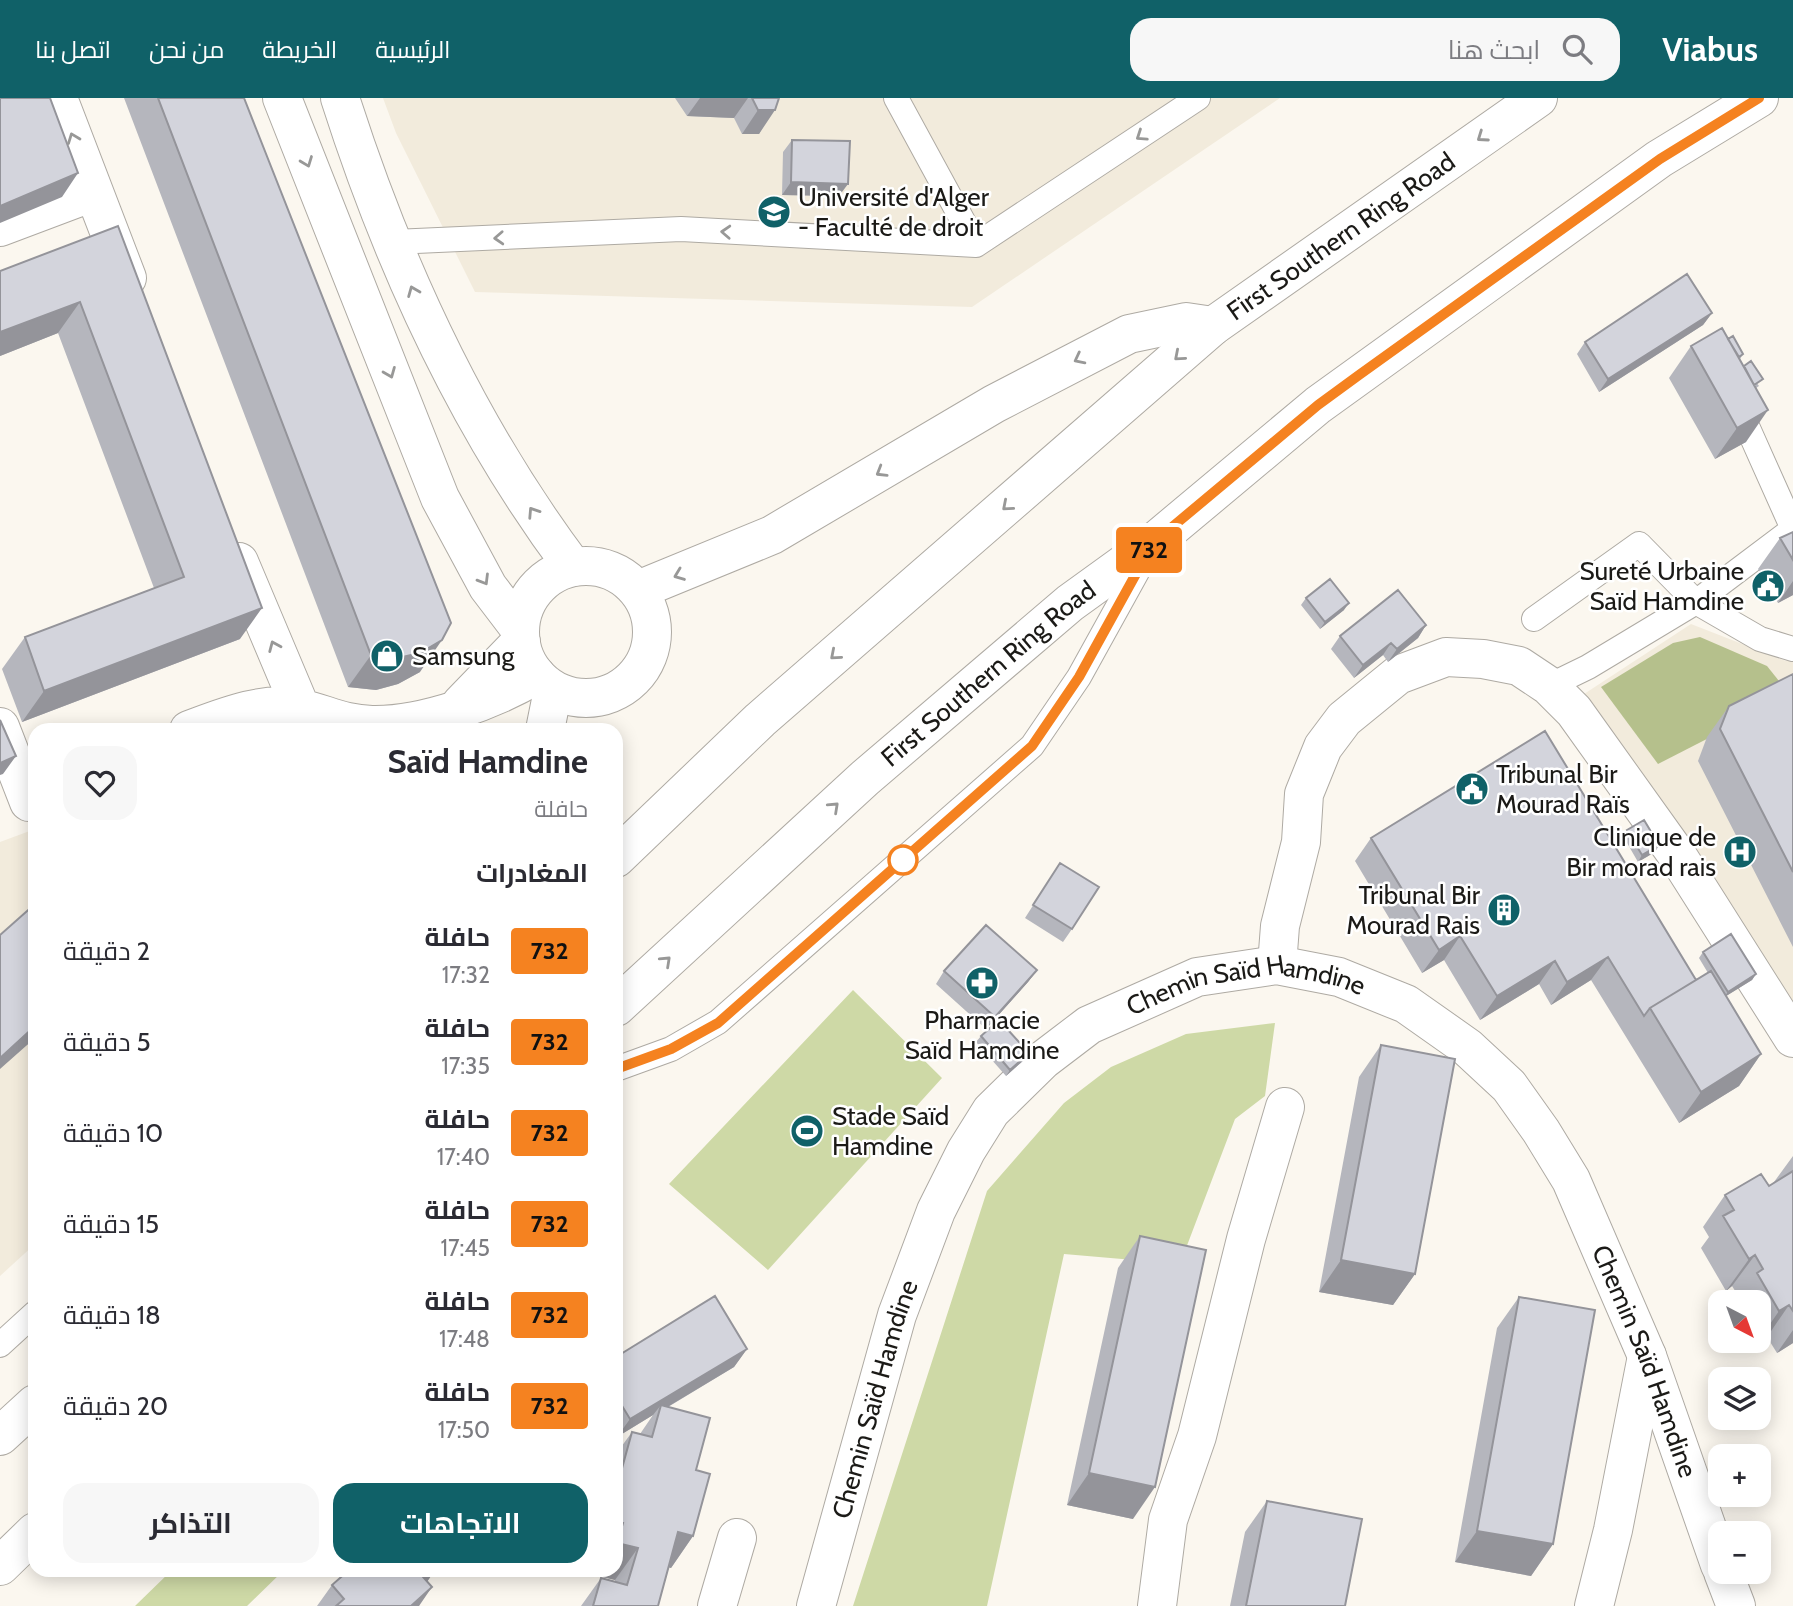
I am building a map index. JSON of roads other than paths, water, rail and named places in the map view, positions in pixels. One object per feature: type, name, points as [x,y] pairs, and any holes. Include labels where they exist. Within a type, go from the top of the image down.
[{"type":"main road","points":[[58,98],[140,313]]},
{"type":"main road","points":[[282,98],[440,498],[488,587],[532,659],[575,698],[598,698],[619,689],[637,675],[649,655],[653,633],[649,610],[638,590],[609,570],[573,567],[555,574],[539,586],[528,602],[532,659],[544,723]]},
{"type":"main road","points":[[340,98],[357,151],[416,300],[512,481],[573,567]]},
{"type":"main road","name":"First Southern Ring Road","points":[[623,851],[760,720],[1213,326],[1538,98]]},
{"type":"main road","name":"First Southern Ring Road","points":[[623,1001],[865,778],[1070,603],[1153,543],[1329,397],[1660,159],[1759,98]]},
{"type":"main road","points":[[0,227],[93,192]]},
{"type":"main road","points":[[638,590],[772,535],[994,404],[1129,334],[1186,322],[1213,326]]},
{"type":"main road","points":[[225,525],[325,720]]},
{"type":"main road","points":[[1277,965],[1280,926],[1301,842],[1304,794],[1323,747],[1344,719],[1398,675],[1447,657],[1483,659],[1519,666],[1549,686],[1574,711],[1677,855],[1793,1038]]},
{"type":"main road","points":[[399,723],[457,708],[532,659]]},
{"type":"main road","points":[[209,723],[244,711],[273,706],[325,720],[356,723]]},
{"type":"main road","points":[[0,727],[21,805]]},
{"type":"main road","name":"Chemin Saïd Hamdine","points":[[816,1606],[897,1315],[936,1211],[966,1151],[991,1111],[1043,1060],[1089,1025],[1197,977],[1277,965],[1339,977],[1406,1004],[1468,1047],[1508,1086],[1541,1131],[1571,1180],[1647,1356],[1708,1530]]},
{"type":"main road","points":[[1157,1606],[1168,1520],[1197,1436],[1247,1239],[1285,1107]]},
{"type":"main road","points":[[1594,1606],[1614,1530],[1647,1356]]},
{"type":"main road","points":[[0,1436],[28,1410]]},
{"type":"main road","points":[[717,1606],[737,1538]]},
{"type":"main road","points":[[0,1566],[28,1539]]},
{"type":"main road","points":[[1728,1584],[1736,1606]]},
{"type":"lane","points":[[896,98],[976,245]]},
{"type":"lane","points":[[394,242],[681,229],[976,245],[1198,98]]},
{"type":"lane","points":[[1549,686],[1588,667],[1696,602],[1793,529],[1747,426]]},
{"type":"lane","points":[[623,1066],[671,1049],[718,1023],[1032,746],[1079,677],[1153,543]]},
{"type":"lane","points":[[1534,619],[1639,544],[1696,602],[1759,639],[1793,649]]},
{"type":"lane","points":[[0,1345],[28,1319]]},
{"type":"place","name":"Université d'Alger - Faculté de droit","points":[[774,212]]},
{"type":"place","name":"Sureté Urbaine Saïd Hamdine","points":[[1768,586]]},
{"type":"place","name":"Samsung","points":[[387,656]]},
{"type":"place","name":"Tribunal Bir Mourad Raïs","points":[[1472,789]]},
{"type":"place","name":"Clinique de Bir morad rais","points":[[1740,852]]},
{"type":"place","name":"Tribunal Bir Mourad Rais","points":[[1504,910]]},
{"type":"place","name":"Pharmacie Saïd Hamdine","points":[[982,983]]},
{"type":"place","name":"Stade Saïd Hamdine","points":[[807,1131]]}]
